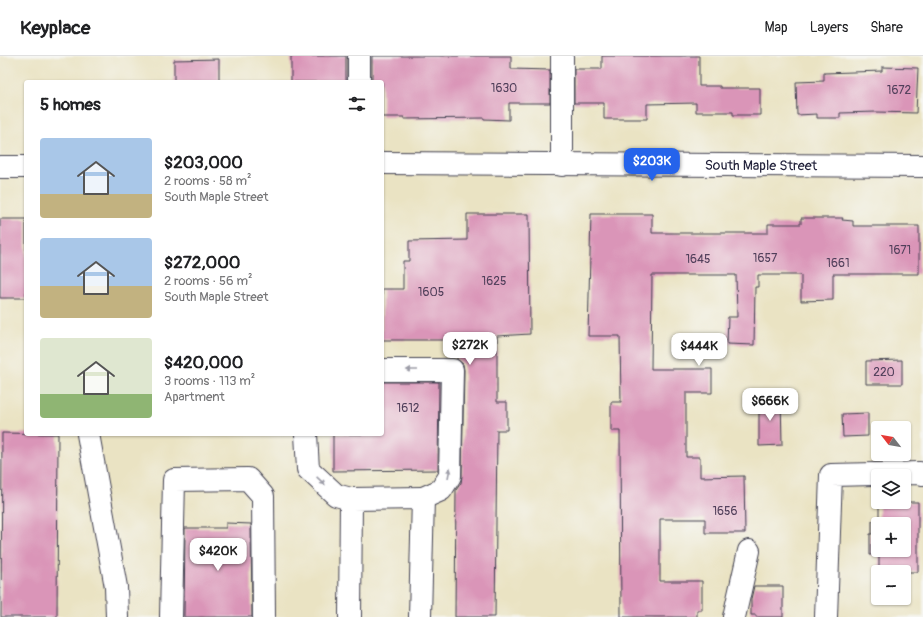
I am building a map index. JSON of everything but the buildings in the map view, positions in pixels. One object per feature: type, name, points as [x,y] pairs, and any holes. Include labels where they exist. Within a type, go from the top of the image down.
[{"type":"street","points":[[359,56],[359,80]]},
{"type":"street","points":[[562,56],[562,165]]},
{"type":"street","name":"South Maple Street","points":[[384,164],[923,166]]},
{"type":"street","points":[[0,167],[24,167]]},
{"type":"street","points":[[306,436],[308,469],[336,494],[351,499],[423,498],[440,490],[450,476],[452,370],[384,370]]},
{"type":"street","points":[[88,436],[116,587],[117,617]]},
{"type":"street","points":[[826,617],[831,475],[923,474]]},
{"type":"street","points":[[171,617],[174,480],[248,479],[263,496],[264,617]]},
{"type":"street","points":[[420,617],[423,498]]},
{"type":"street","points":[[350,617],[351,499]]},
{"type":"street","points":[[734,617],[749,551]]}]
